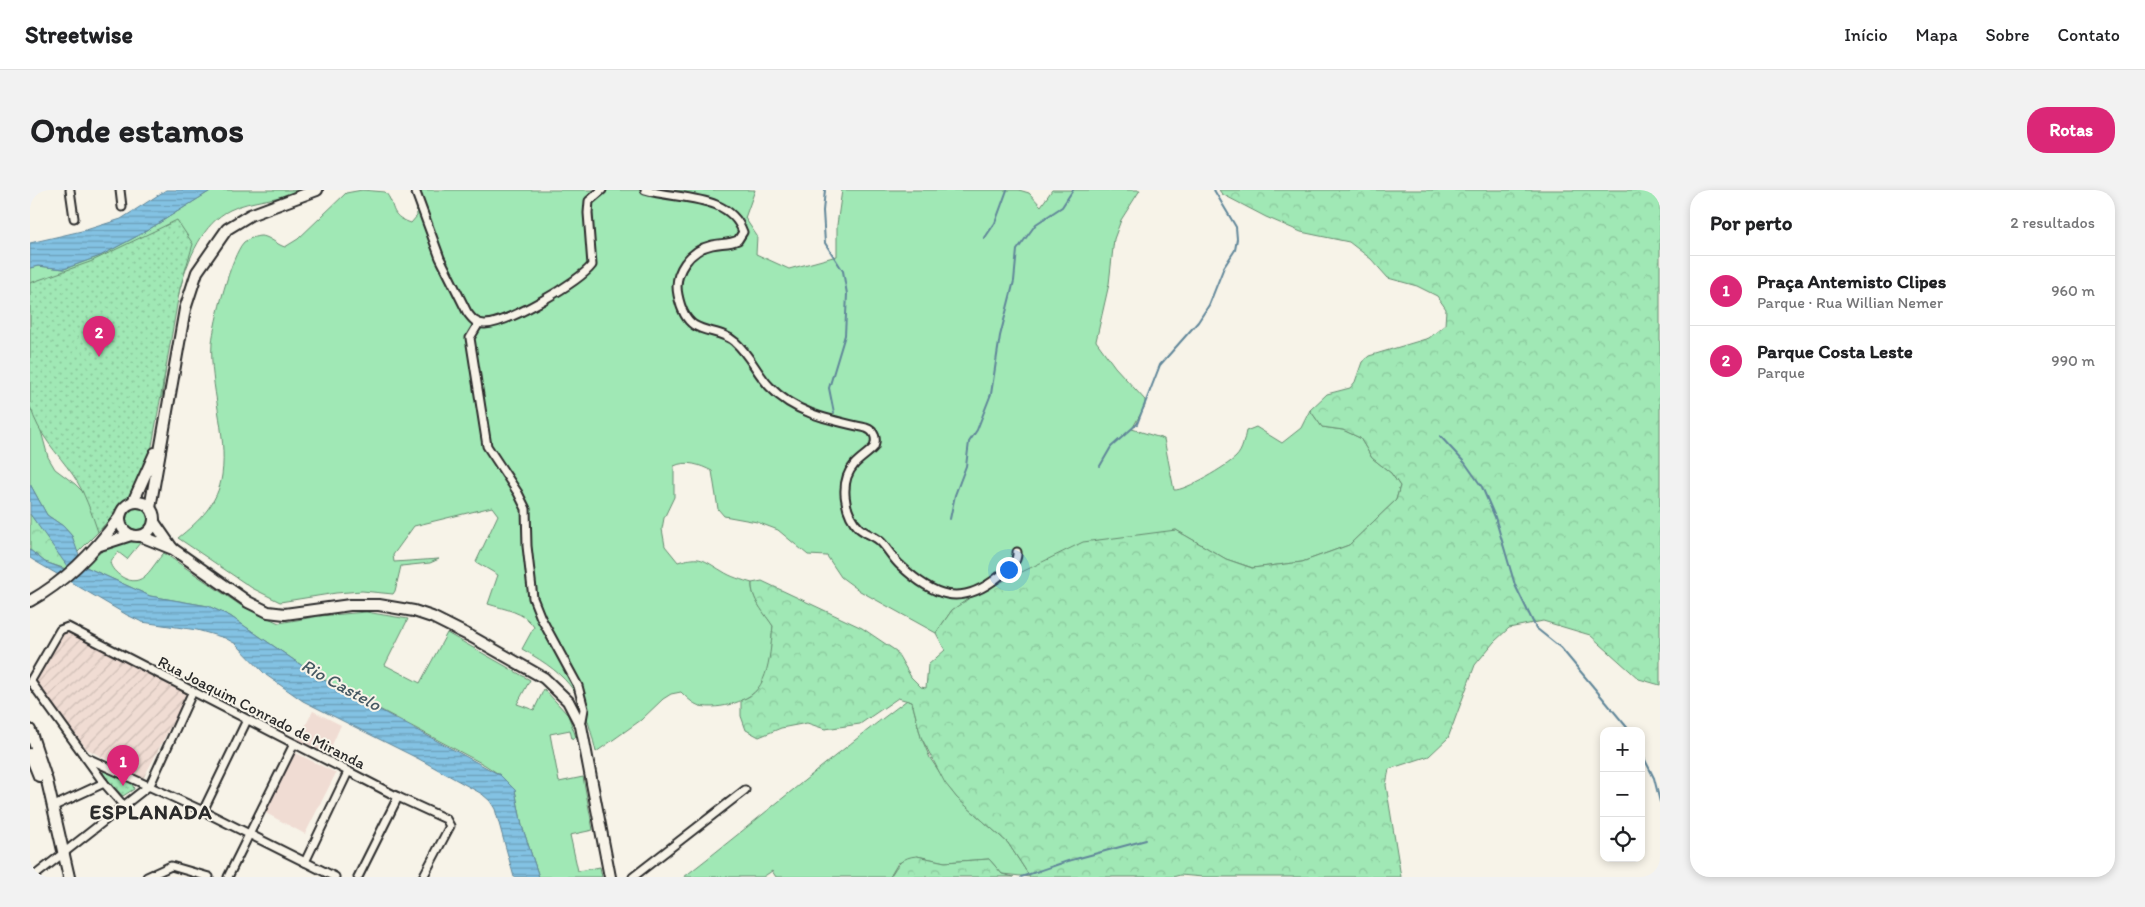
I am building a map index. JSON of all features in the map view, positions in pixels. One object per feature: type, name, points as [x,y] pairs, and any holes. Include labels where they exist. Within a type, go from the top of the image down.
[{"type":"main road","points":[[173,548],[154,522],[150,508],[185,309],[194,281],[207,255],[226,229],[250,215],[317,190]]},
{"type":"main road","points":[[30,601],[56,585],[100,545],[133,502],[161,440]]},
{"type":"main road","points":[[133,502],[143,503],[150,508]]},
{"type":"main road","points":[[119,518],[122,529],[136,536],[173,548],[248,602],[268,612],[285,614],[343,606],[379,605],[414,611],[432,617],[544,678],[568,701],[581,726],[592,771],[610,877]]},
{"type":"main road","points":[[100,545],[136,536],[151,528],[154,522]]},
{"type":"main road","points":[[30,730],[47,781],[69,877]]},
{"type":"main road","points":[[30,754],[48,790]]},
{"type":"street","points":[[70,190],[74,218]]},
{"type":"street","points":[[120,190],[122,207]]},
{"type":"street","points":[[415,190],[448,275],[472,320],[479,324],[495,323],[511,316],[578,280],[587,271],[592,265],[588,213],[589,201],[602,190]]},
{"type":"street","points":[[646,190],[712,202],[729,211],[740,224],[743,232],[738,240],[702,248],[690,256],[677,278],[680,305],[692,324],[731,338],[756,366],[770,388],[796,407],[812,415],[866,428],[876,438],[874,447],[854,465],[847,480],[847,508],[857,526],[866,534],[880,541],[900,565],[911,574],[944,594],[952,596],[975,592],[987,586],[1014,563],[1017,552]]},
{"type":"street","points":[[479,324],[470,338],[487,446],[518,493],[526,509],[527,554],[533,598],[549,634],[578,686],[584,709],[581,726]]},
{"type":"street","name":"Rua Joaquim Conrado de Miranda","points":[[30,682],[60,630],[68,627],[348,772],[448,821],[450,826],[423,877]]},
{"type":"street","points":[[30,682],[104,783],[123,805]]},
{"type":"street","points":[[33,877],[150,785],[193,691]]},
{"type":"street","points":[[203,810],[247,720]]},
{"type":"street","points":[[228,877],[294,744]]},
{"type":"street","points":[[86,757],[203,810],[335,877]]},
{"type":"street","points":[[305,862],[348,772]]},
{"type":"street","points":[[52,807],[104,783]]},
{"type":"street","points":[[633,877],[745,790]]},
{"type":"street","points":[[358,877],[398,797]]},
{"type":"street","points":[[147,877],[171,866],[209,877]]},
{"type":"shaded area","points":[[65,631],[188,693],[143,779],[87,749],[35,684]]},
{"type":"shaded area","points":[[313,711],[341,725],[327,756],[297,742]]},
{"type":"shaded area","points":[[294,752],[336,773],[305,834],[264,812]]},
{"type":"green space","points":[[212,190],[300,190],[292,194],[238,206],[230,210],[212,223],[198,243],[187,267],[179,293],[168,349],[162,397],[159,401],[41,431],[48,457],[55,469],[75,484],[92,501],[104,526],[77,553],[72,536],[63,526],[47,515],[30,484],[30,268],[38,266],[64,269],[100,256],[143,233]]},
{"type":"green space","points":[[362,190],[385,192],[398,217],[411,223],[417,216],[415,190],[755,190],[745,218],[757,236],[756,254],[789,269],[837,256],[837,225],[842,190],[1019,190],[1029,193],[1041,206],[1052,190],[1140,190],[1121,220],[1114,239],[1109,284],[1096,341],[1115,367],[1145,400],[1145,406],[1132,429],[1164,439],[1174,490],[1187,487],[1215,472],[1236,457],[1243,444],[1246,431],[1256,427],[1282,443],[1301,428],[1310,410],[1322,427],[1343,430],[1360,438],[1372,458],[1391,473],[1400,486],[1396,500],[1349,545],[1302,562],[1253,568],[1226,559],[1176,530],[1006,578],[952,610],[936,633],[860,591],[841,577],[827,556],[808,555],[778,530],[757,522],[724,516],[718,509],[712,471],[693,464],[679,464],[674,466],[674,497],[664,518],[662,529],[665,546],[678,562],[692,559],[701,560],[729,575],[752,583],[756,600],[773,626],[770,655],[765,677],[757,690],[743,700],[716,707],[700,706],[692,702],[681,692],[671,694],[641,720],[596,752],[586,716],[573,690],[553,669],[522,649],[534,627],[520,614],[488,604],[498,575],[476,562],[498,515],[492,507],[414,526],[393,555],[394,562],[439,559],[430,563],[401,566],[393,594],[362,591],[280,602],[252,588],[178,538],[206,511],[220,485],[223,443],[213,376],[212,343],[224,290],[239,249],[244,242],[261,236],[267,237],[285,247],[298,239],[346,193]]},
{"type":"green space","points":[[1219,190],[1660,190],[1660,685],[1639,679],[1590,635],[1543,621],[1509,628],[1494,642],[1475,665],[1448,738],[1429,756],[1389,769],[1386,785],[1401,877],[1203,877],[1180,875],[1173,877],[1030,877],[1008,843],[957,798],[945,783],[921,737],[912,702],[898,698],[860,724],[825,729],[807,723],[781,728],[759,737],[746,730],[741,716],[741,700],[751,696],[763,680],[767,669],[773,626],[756,600],[752,583],[762,581],[862,628],[896,651],[911,677],[921,687],[926,688],[928,665],[945,650],[936,633],[952,610],[971,597],[1083,542],[1176,530],[1226,559],[1252,568],[1302,562],[1349,545],[1396,500],[1400,486],[1391,473],[1372,458],[1360,438],[1343,430],[1322,427],[1310,410],[1327,394],[1350,388],[1355,382],[1362,362],[1369,356],[1429,338],[1445,325],[1446,309],[1437,296],[1417,286],[1388,278],[1371,259],[1349,242],[1301,232],[1266,217],[1222,194]]},
{"type":"green space","points":[[177,220],[193,244],[180,288],[150,457],[129,498],[98,532],[81,488],[43,435],[30,406],[30,283],[90,262]]},
{"type":"green space","points":[[138,506],[147,510],[151,519],[147,528],[138,532],[129,528],[125,519],[129,510]]},
{"type":"green space","points":[[30,514],[68,566],[66,569],[45,562],[30,550]]},
{"type":"green space","points":[[129,541],[140,543],[127,559],[118,552],[110,562],[116,572],[130,580],[142,579],[164,553],[240,605],[279,623],[320,616],[366,612],[408,619],[385,665],[420,683],[447,633],[530,680],[517,704],[534,710],[544,689],[568,715],[576,737],[572,739],[570,730],[550,734],[559,782],[583,777],[593,830],[570,835],[578,871],[600,867],[602,877],[539,877],[522,826],[515,790],[500,775],[485,765],[317,676],[230,616],[208,606],[150,596],[86,567],[85,564],[105,549]]},
{"type":"green space","points":[[907,700],[912,702],[921,737],[930,758],[957,798],[1008,843],[1030,877],[1002,874],[989,859],[945,862],[917,856],[898,863],[890,877],[776,877],[772,871],[763,877],[684,877],[851,744]]},
{"type":"green space","points":[[105,770],[132,783],[134,789],[123,796],[102,774]]},
{"type":"green space","points":[[917,856],[945,862],[989,859],[1002,874],[1014,877],[890,877],[901,862]]},
{"type":"water","points":[[166,190],[212,190],[143,233],[100,256],[64,269],[38,266],[30,268],[30,243],[86,230],[121,219]]},
{"type":"water","name":"Rio Castelo","points":[[30,484],[47,515],[63,526],[72,536],[82,564],[86,567],[150,596],[208,606],[230,616],[317,676],[500,775],[515,790],[522,826],[539,877],[514,877],[495,809],[482,794],[419,759],[303,701],[266,675],[236,644],[225,638],[197,630],[142,622],[30,558],[30,550],[45,562],[64,569],[67,566],[30,514]]},
{"type":"waterway","points":[[825,190],[823,211],[825,243],[843,271],[847,294],[845,335],[829,388],[834,413]]},
{"type":"waterway","points":[[984,239],[995,223],[1007,190]]},
{"type":"waterway","points":[[950,519],[955,495],[966,466],[969,442],[977,430],[991,394],[1000,336],[1014,281],[1017,250],[1036,224],[1062,207],[1073,190]]},
{"type":"waterway","points":[[1100,466],[1111,447],[1137,424],[1160,365],[1198,322],[1209,305],[1224,267],[1235,250],[1237,239],[1236,227],[1214,190]]},
{"type":"waterway","points":[[1440,436],[1465,463],[1482,487],[1495,517],[1515,585],[1536,628],[1561,648],[1627,727]]},
{"type":"waterway","points":[[1645,760],[1654,778],[1660,802]]},
{"type":"waterway","points":[[1021,877],[1068,861],[1146,840]]},
{"type":"place","name":"Parque Costa Leste","points":[[99,357]]},
{"type":"place","name":"Praça Antemisto Clipes","points":[[123,786]]},
{"type":"district","name":"ESPLANADA","points":[[151,812]]}]
